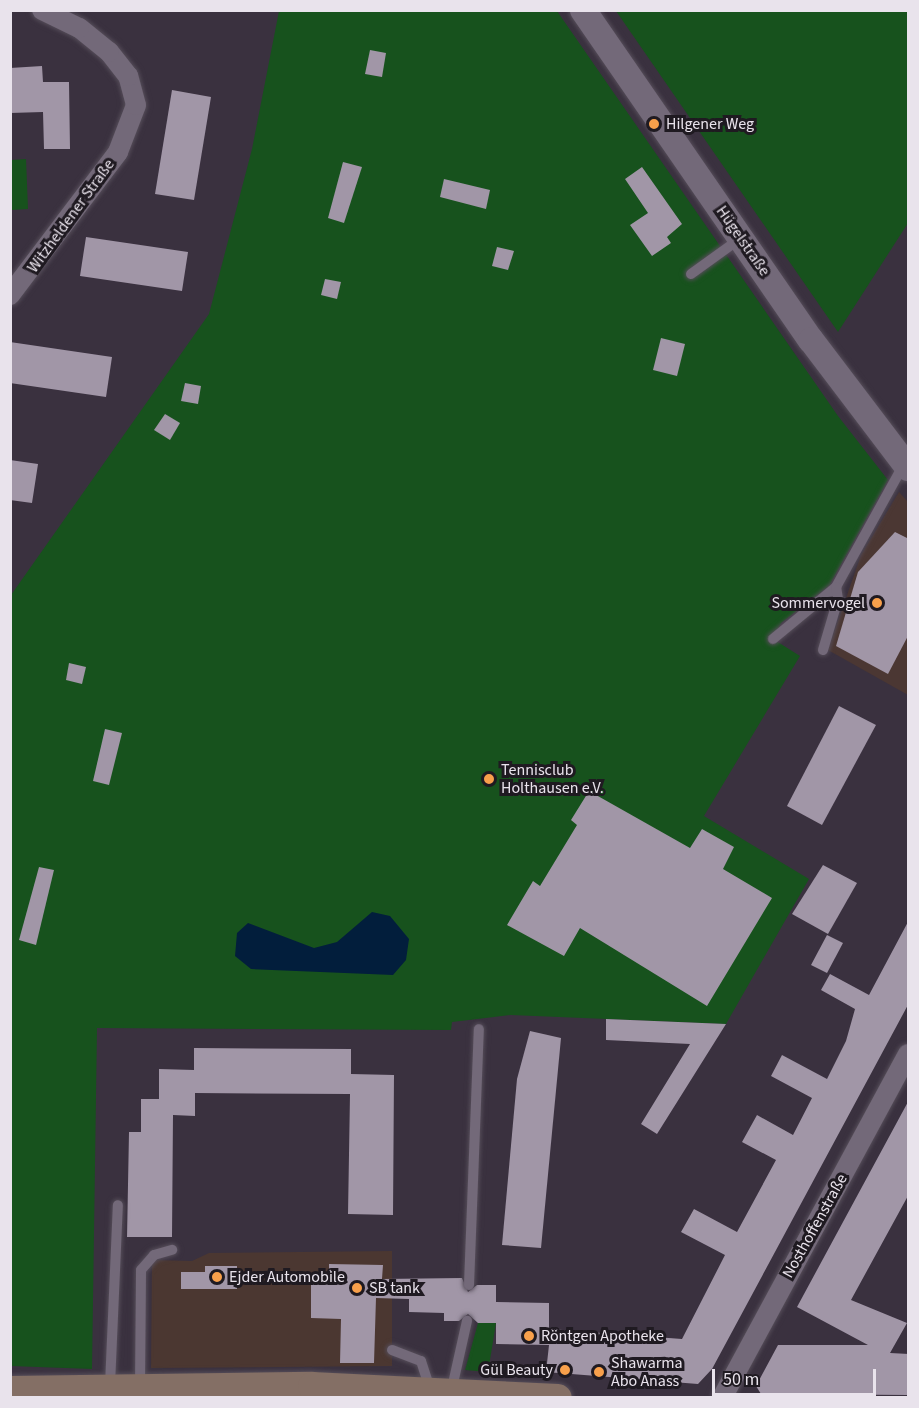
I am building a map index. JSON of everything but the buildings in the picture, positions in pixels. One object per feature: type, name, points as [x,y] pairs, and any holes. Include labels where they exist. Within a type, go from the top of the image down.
[{"type":"main road","points":[[10,1390],[119,1389],[281,1378],[558,1398]]},
{"type":"street","name":"Witzheldener Straße","points":[[10,296],[129,133],[136,105],[123,68],[79,28],[42,10]]},
{"type":"street","name":"Hügelstraße","points":[[583,10],[742,238],[907,466]]},
{"type":"street","name":"Nosthoffenstraße","points":[[722,1398],[909,1054]]},
{"type":"lane","points":[[691,274],[742,238]]},
{"type":"lane","points":[[773,639],[836,586],[907,466]]},
{"type":"lane","points":[[823,650],[838,599],[836,586]]},
{"type":"lane","points":[[469,1285],[479,1029]]},
{"type":"lane","points":[[118,1205],[119,1389]]},
{"type":"lane","points":[[119,1389],[141,1270],[154,1255],[172,1250]]},
{"type":"lane","points":[[441,1388],[467,1322]]},
{"type":"lane","points":[[392,1350],[421,1362],[441,1388]]},
{"type":"shaded area","name":"Sommervogel","points":[[899,492],[908,502],[908,695],[828,650],[861,555]]},
{"type":"shaded area","points":[[392,1251],[392,1366],[151,1368],[152,1260],[192,1261],[209,1253]]},
{"type":"green space","points":[[279,11],[557,11],[838,416],[888,480],[829,586],[781,623],[773,639],[800,656],[704,816],[809,879],[726,1024],[511,1015],[452,1022],[451,1030],[97,1028],[92,1369],[11,1366],[11,595],[209,314],[252,149]]},
{"type":"green space","points":[[616,11],[908,11],[908,223],[838,332]]},
{"type":"green space","points":[[26,159],[28,209],[11,210],[11,160]]},
{"type":"green space","points":[[478,1323],[496,1323],[488,1372],[465,1370]]},
{"type":"water","points":[[372,912],[390,916],[409,939],[406,960],[393,975],[251,969],[235,956],[237,933],[248,923],[314,948],[337,942]]},
{"type":"place","name":"Hilgener Weg","points":[[654,124]]},
{"type":"place","name":"Sommervogel","points":[[877,603]]},
{"type":"place","name":"Tennisclub Holthausen e.V.","points":[[489,779]]},
{"type":"place","name":"Ejder Automobile","points":[[217,1277]]},
{"type":"place","name":"SB tank","points":[[357,1288]]},
{"type":"place","name":"Röntgen Apotheke","points":[[529,1336]]},
{"type":"place","name":"Gül Beauty","points":[[565,1370]]},
{"type":"place","name":"Shawarma Abo Anass","points":[[599,1372]]}]
